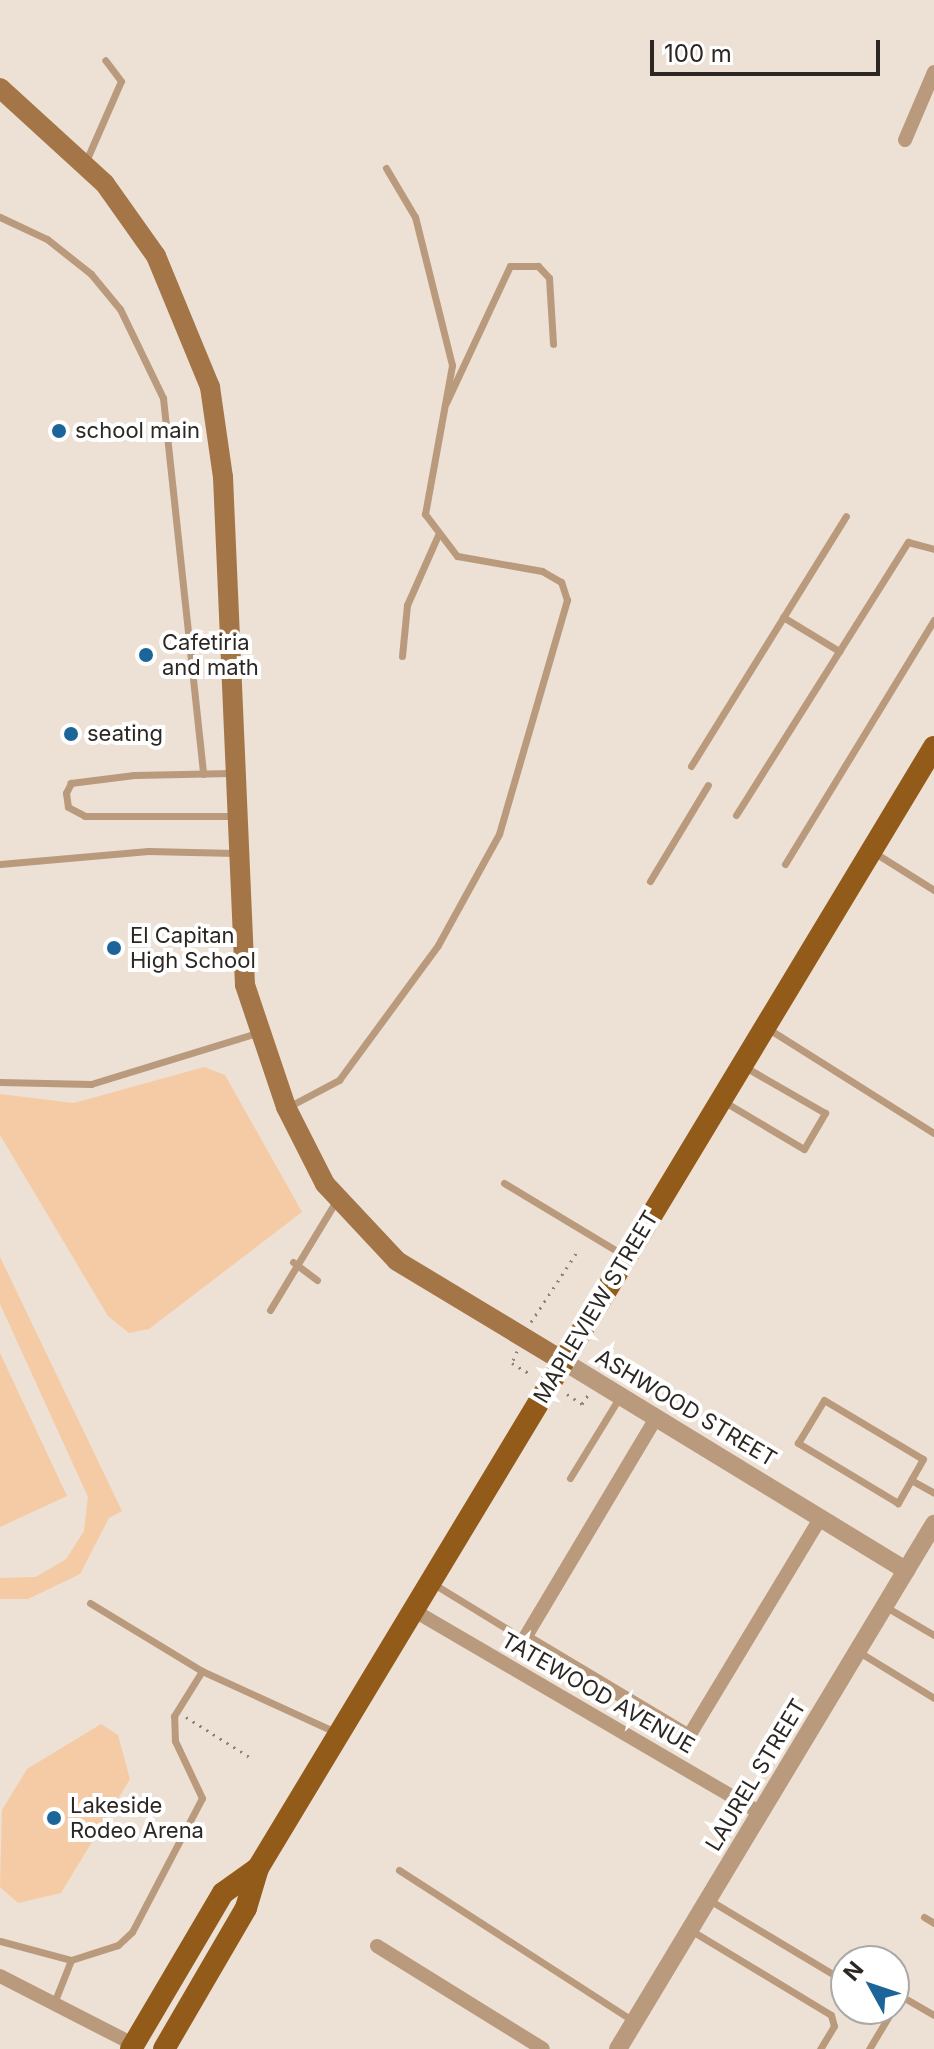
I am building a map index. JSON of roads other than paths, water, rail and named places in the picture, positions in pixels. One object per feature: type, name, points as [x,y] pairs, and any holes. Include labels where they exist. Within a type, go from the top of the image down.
[{"type":"main road","name":"ASHWOOD STREET","points":[[0,88],[85,163],[156,256],[210,387],[223,477],[232,816],[245,985],[258,1032],[286,1107],[338,1199],[397,1261],[563,1361]]},
{"type":"main road","name":"MAPLEVIEW STREET","points":[[164,2049],[246,1908],[258,1868],[871,851],[931,759]]},
{"type":"main road","name":"MAPLEVIEW STREET","points":[[132,2046],[223,1893],[258,1868]]},
{"type":"street","points":[[905,140],[934,72]]},
{"type":"street","name":"ASHWOOD STREET","points":[[563,1361],[906,1570]]},
{"type":"street","points":[[656,1418],[525,1638],[689,1736],[821,1517]]},
{"type":"street","name":"LAUREL STREET","points":[[618,2049],[933,1528]]},
{"type":"street","name":"TATEWOOD AVENUE","points":[[413,1610],[761,1813]]},
{"type":"street","points":[[377,1946],[543,2049]]},
{"type":"street","points":[[0,1976],[132,2046]]},
{"type":"lane","points":[[85,163],[121,81],[105,60]]},
{"type":"lane","points":[[286,1107],[339,1080],[438,945],[499,834],[567,600],[561,582],[542,571],[457,556],[425,514],[452,365],[415,217],[386,168]]},
{"type":"lane","points":[[0,217],[47,239],[91,274],[120,309],[163,398],[203,774]]},
{"type":"lane","points":[[445,405],[510,266],[538,266],[549,278],[553,344]]},
{"type":"lane","points":[[691,766],[846,516]]},
{"type":"lane","points":[[402,656],[407,605],[438,535]]},
{"type":"lane","points":[[736,815],[908,542],[934,549]]},
{"type":"lane","points":[[783,617],[839,651]]},
{"type":"lane","points":[[785,864],[934,620]]},
{"type":"lane","points":[[231,773],[71,783],[68,807],[103,817],[232,816]]},
{"type":"lane","points":[[650,881],[708,785]]},
{"type":"lane","points":[[0,864],[148,851],[235,853]]},
{"type":"lane","points":[[871,851],[934,890]]},
{"type":"lane","points":[[765,1027],[934,1133]]},
{"type":"lane","points":[[0,1082],[91,1084],[258,1032]]},
{"type":"lane","points":[[721,1100],[804,1149],[825,1113],[742,1065]]},
{"type":"lane","points":[[504,1183],[626,1257]]},
{"type":"lane","points":[[270,1310],[293,1262],[338,1199]]},
{"type":"lane","points":[[293,1262],[317,1280]]},
{"type":"lane","points":[[570,1478],[620,1396]]},
{"type":"lane","points":[[824,1400],[923,1459],[911,1480],[898,1503],[798,1443],[824,1400]]},
{"type":"lane","points":[[911,1480],[934,1493]]},
{"type":"lane","points":[[430,1582],[509,1630]]},
{"type":"lane","points":[[90,1603],[202,1671],[338,1734]]},
{"type":"lane","points":[[886,1607],[934,1635]]},
{"type":"lane","points":[[859,1652],[934,1698]]},
{"type":"lane","points":[[0,1941],[71,1960],[118,1945],[132,1932],[202,1798],[175,1741],[174,1716],[202,1671]]},
{"type":"lane","points":[[399,1870],[635,2022]]},
{"type":"lane","points":[[709,1900],[830,1972]]},
{"type":"lane","points":[[924,1917],[934,1923]]},
{"type":"lane","points":[[690,1930],[831,2015],[834,2026],[820,2049]]},
{"type":"lane","points":[[54,2003],[71,1960]]},
{"type":"lane","points":[[910,2001],[934,2015]]},
{"type":"lane","points":[[869,2049],[883,2025]]},
{"type":"place","name":"school main","points":[[59,431]]},
{"type":"place","name":"Cafetiria and math","points":[[146,655]]},
{"type":"place","name":"seating","points":[[71,734]]},
{"type":"place","name":"El Capitan High School","points":[[114,948]]},
{"type":"place","name":"Lakeside Rodeo Arena","points":[[54,1818]]}]
